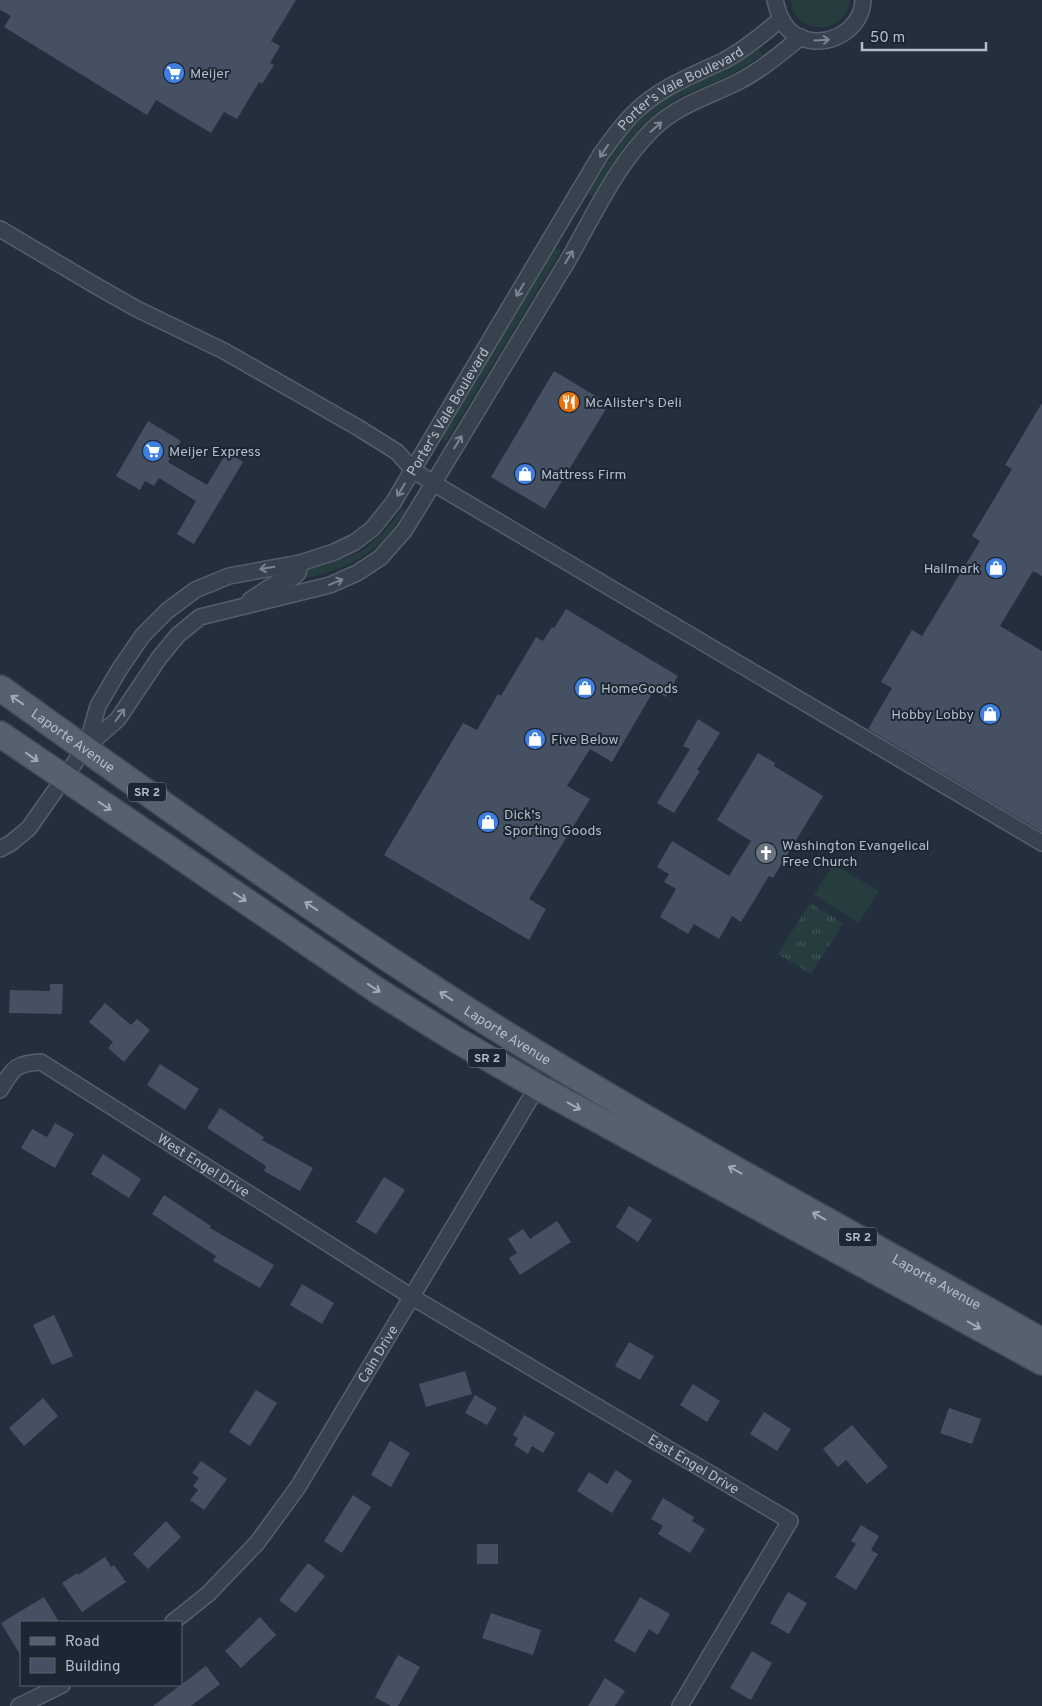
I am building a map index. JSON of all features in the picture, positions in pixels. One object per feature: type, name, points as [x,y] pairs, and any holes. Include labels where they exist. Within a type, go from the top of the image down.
[{"type":"main road","name":"Laporte Avenue","points":[[0,688],[288,891],[394,962],[552,1062],[728,1166],[1042,1341]]},
{"type":"main road","name":"Laporte Avenue","points":[[0,734],[378,991],[455,1039],[538,1087],[1042,1362]]},
{"type":"street","points":[[775,0],[781,19],[791,31],[801,37],[816,41],[832,39],[846,32],[857,20],[863,0]]},
{"type":"street","name":"Porter's Vale Boulevard","points":[[85,748],[98,706],[106,692],[143,635],[166,612],[195,590],[229,576],[300,563],[334,552],[355,542],[373,528],[393,503],[601,154],[615,134],[636,111],[659,93],[750,45],[781,19]]},
{"type":"street","name":"Porter's Vale Boulevard","points":[[0,849],[11,843],[28,828],[85,748],[118,719],[159,658],[178,635],[200,617],[330,585],[357,573],[380,558],[404,531],[623,164],[639,143],[672,114],[689,104],[738,82],[772,61],[801,37]]},
{"type":"street","points":[[0,229],[98,287],[138,309],[224,351],[357,428],[397,452],[413,470],[433,483],[1042,843]]},
{"type":"street","points":[[241,607],[276,583],[291,579],[298,573],[300,563]]},
{"type":"street","name":"West Engel Drive","points":[[0,1090],[12,1070],[25,1063],[41,1062],[412,1297]]},
{"type":"street","name":"Cain Drive","points":[[174,1621],[208,1594],[257,1543],[298,1487],[552,1062]]},
{"type":"street","name":"East Engel Drive","points":[[412,1297],[790,1521],[680,1706]]},
{"type":"street","points":[[20,1706],[60,1686]]},
{"type":"green space","points":[[791,0],[850,0],[846,12],[839,21],[830,26],[819,27],[809,26],[800,20],[794,12]]},
{"type":"green space","points":[[759,49],[763,55],[727,76],[677,99],[650,119],[638,130],[618,155],[593,197],[588,194],[624,136],[653,108],[686,86],[736,64]]},
{"type":"green space","points":[[555,248],[560,249],[560,253],[447,440],[444,441],[443,437]]},
{"type":"green space","points":[[403,508],[405,511],[385,537],[363,556],[338,569],[305,577],[312,566],[342,559],[362,551],[384,532]]},
{"type":"green space","points":[[833,864],[879,891],[859,923],[814,895]]},
{"type":"green space","points":[[810,903],[843,923],[811,974],[778,954]]},
{"type":"building","name":"Meijer","points":[[0,0],[296,0],[271,41],[280,46],[270,63],[274,65],[262,84],[259,82],[237,119],[224,112],[211,133],[156,100],[147,115],[4,27],[11,16],[0,10]]},
{"type":"building","points":[[554,371],[609,404],[545,509],[491,477]]},
{"type":"building","points":[[1042,403],[1042,576],[1033,571],[1000,626],[1042,651],[1042,832],[868,729],[892,688],[881,682],[912,630],[922,636],[980,541],[972,536],[1012,469],[1005,465]]},
{"type":"building","points":[[148,421],[181,441],[168,462],[207,485],[227,452],[243,462],[194,544],[177,534],[196,501],[159,478],[154,486],[145,481],[140,490],[116,476]]},
{"type":"building","points":[[566,609],[678,676],[666,697],[654,690],[612,762],[590,749],[567,786],[590,799],[529,899],[546,909],[529,940],[384,855],[463,723],[477,730],[498,694],[501,696],[536,637],[543,641]]},
{"type":"building","points":[[698,719],[720,733],[697,770],[700,771],[674,813],[657,803],[690,749],[683,746]]},
{"type":"building","name":"Washington Evangelical Free Church","points":[[758,753],[775,763],[774,766],[823,796],[773,878],[769,876],[741,922],[732,916],[719,939],[694,924],[688,934],[660,917],[676,889],[664,882],[669,874],[657,867],[672,841],[729,876],[751,841],[717,820]]},
{"type":"building","points":[[50,984],[63,984],[62,1014],[9,1013],[10,990],[50,991]]},
{"type":"building","points":[[105,1003],[131,1025],[137,1019],[150,1030],[124,1062],[108,1048],[113,1042],[89,1022]]},
{"type":"building","points":[[160,1064],[199,1089],[185,1110],[147,1085]]},
{"type":"building","points":[[220,1108],[264,1137],[262,1140],[313,1168],[300,1191],[264,1171],[266,1166],[207,1128]]},
{"type":"building","points":[[55,1123],[74,1134],[55,1168],[21,1148],[32,1129],[47,1137]]},
{"type":"building","points":[[103,1154],[141,1179],[129,1198],[91,1174]]},
{"type":"building","points":[[384,1177],[405,1190],[376,1234],[356,1222]]},
{"type":"building","points":[[164,1195],[211,1226],[210,1228],[274,1265],[260,1288],[213,1261],[216,1256],[152,1214]]},
{"type":"building","points":[[629,1206],[652,1220],[638,1242],[616,1227]]},
{"type":"building","points":[[557,1221],[571,1242],[520,1275],[509,1258],[517,1253],[508,1239],[523,1229],[530,1239]]},
{"type":"building","points":[[302,1284],[334,1303],[322,1324],[290,1305]]},
{"type":"building","points":[[54,1315],[73,1356],[52,1365],[33,1325]]},
{"type":"building","points":[[629,1342],[654,1356],[640,1380],[615,1366]]},
{"type":"building","points":[[465,1371],[472,1394],[426,1407],[419,1384]]},
{"type":"building","points":[[693,1384],[720,1401],[707,1422],[680,1405]]},
{"type":"building","points":[[256,1390],[277,1403],[250,1446],[229,1432]]},
{"type":"building","points":[[475,1395],[497,1408],[487,1425],[465,1413]]},
{"type":"building","points":[[43,1398],[58,1416],[24,1446],[9,1428]]},
{"type":"building","points":[[949,1408],[981,1419],[972,1444],[940,1433]]},
{"type":"building","points":[[764,1412],[791,1429],[777,1451],[750,1434]]},
{"type":"building","points":[[524,1415],[555,1433],[543,1453],[532,1446],[528,1454],[514,1445],[518,1438],[513,1435]]},
{"type":"building","points":[[852,1425],[888,1467],[867,1484],[846,1460],[838,1467],[823,1449]]},
{"type":"building","points":[[390,1441],[410,1453],[391,1487],[371,1475]]},
{"type":"building","points":[[201,1461],[227,1479],[204,1510],[190,1500],[198,1490],[193,1486],[199,1478],[192,1473]]},
{"type":"building","points":[[616,1470],[632,1481],[612,1513],[577,1491],[589,1472],[607,1484]]},
{"type":"building","points":[[353,1495],[371,1507],[342,1553],[324,1541]]},
{"type":"building","points":[[663,1498],[694,1517],[692,1521],[705,1529],[690,1553],[658,1534],[663,1526],[651,1519]]},
{"type":"building","points":[[166,1521],[181,1537],[148,1569],[133,1554]]},
{"type":"building","points":[[861,1525],[879,1536],[871,1550],[878,1554],[856,1590],[835,1577],[856,1544],[851,1541]]},
{"type":"building","points":[[477,1544],[498,1544],[498,1564],[477,1564]]},
{"type":"building","points":[[105,1557],[111,1567],[114,1565],[126,1582],[82,1612],[62,1583]]},
{"type":"building","points":[[308,1563],[325,1576],[296,1613],[279,1600]]},
{"type":"building","points":[[788,1592],[807,1603],[789,1634],[770,1623]]},
{"type":"building","points":[[44,1597],[58,1621],[20,1621],[20,1654],[1,1623]]},
{"type":"building","points":[[640,1597],[670,1614],[658,1635],[649,1629],[635,1653],[614,1641]]},
{"type":"building","points":[[491,1613],[541,1630],[533,1655],[482,1638]]},
{"type":"building","points":[[260,1617],[276,1635],[241,1668],[225,1651]]},
{"type":"building","points":[[752,1651],[772,1663],[751,1700],[730,1688]]},
{"type":"building","points":[[398,1655],[420,1667],[398,1706],[391,1706],[375,1697]]},
{"type":"building","points":[[206,1666],[220,1684],[191,1706],[153,1706],[182,1686]]},
{"type":"building","points":[[605,1678],[625,1691],[615,1706],[588,1706]]},
{"type":"place","name":"Meijer","points":[[174,73]]},
{"type":"place","name":"McAlister's Deli","points":[[569,402]]},
{"type":"place","name":"Meijer Express","points":[[153,451]]},
{"type":"place","name":"Mattress Firm","points":[[525,474]]},
{"type":"place","name":"Hallmark","points":[[996,568]]},
{"type":"place","name":"HomeGoods","points":[[585,688]]},
{"type":"place","name":"Hobby Lobby","points":[[990,714]]},
{"type":"place","name":"Five Below","points":[[535,739]]},
{"type":"place","name":"Dick's Sporting Goods","points":[[488,822]]},
{"type":"place","name":"Washington Evangelical Free Church","points":[[766,853]]}]
